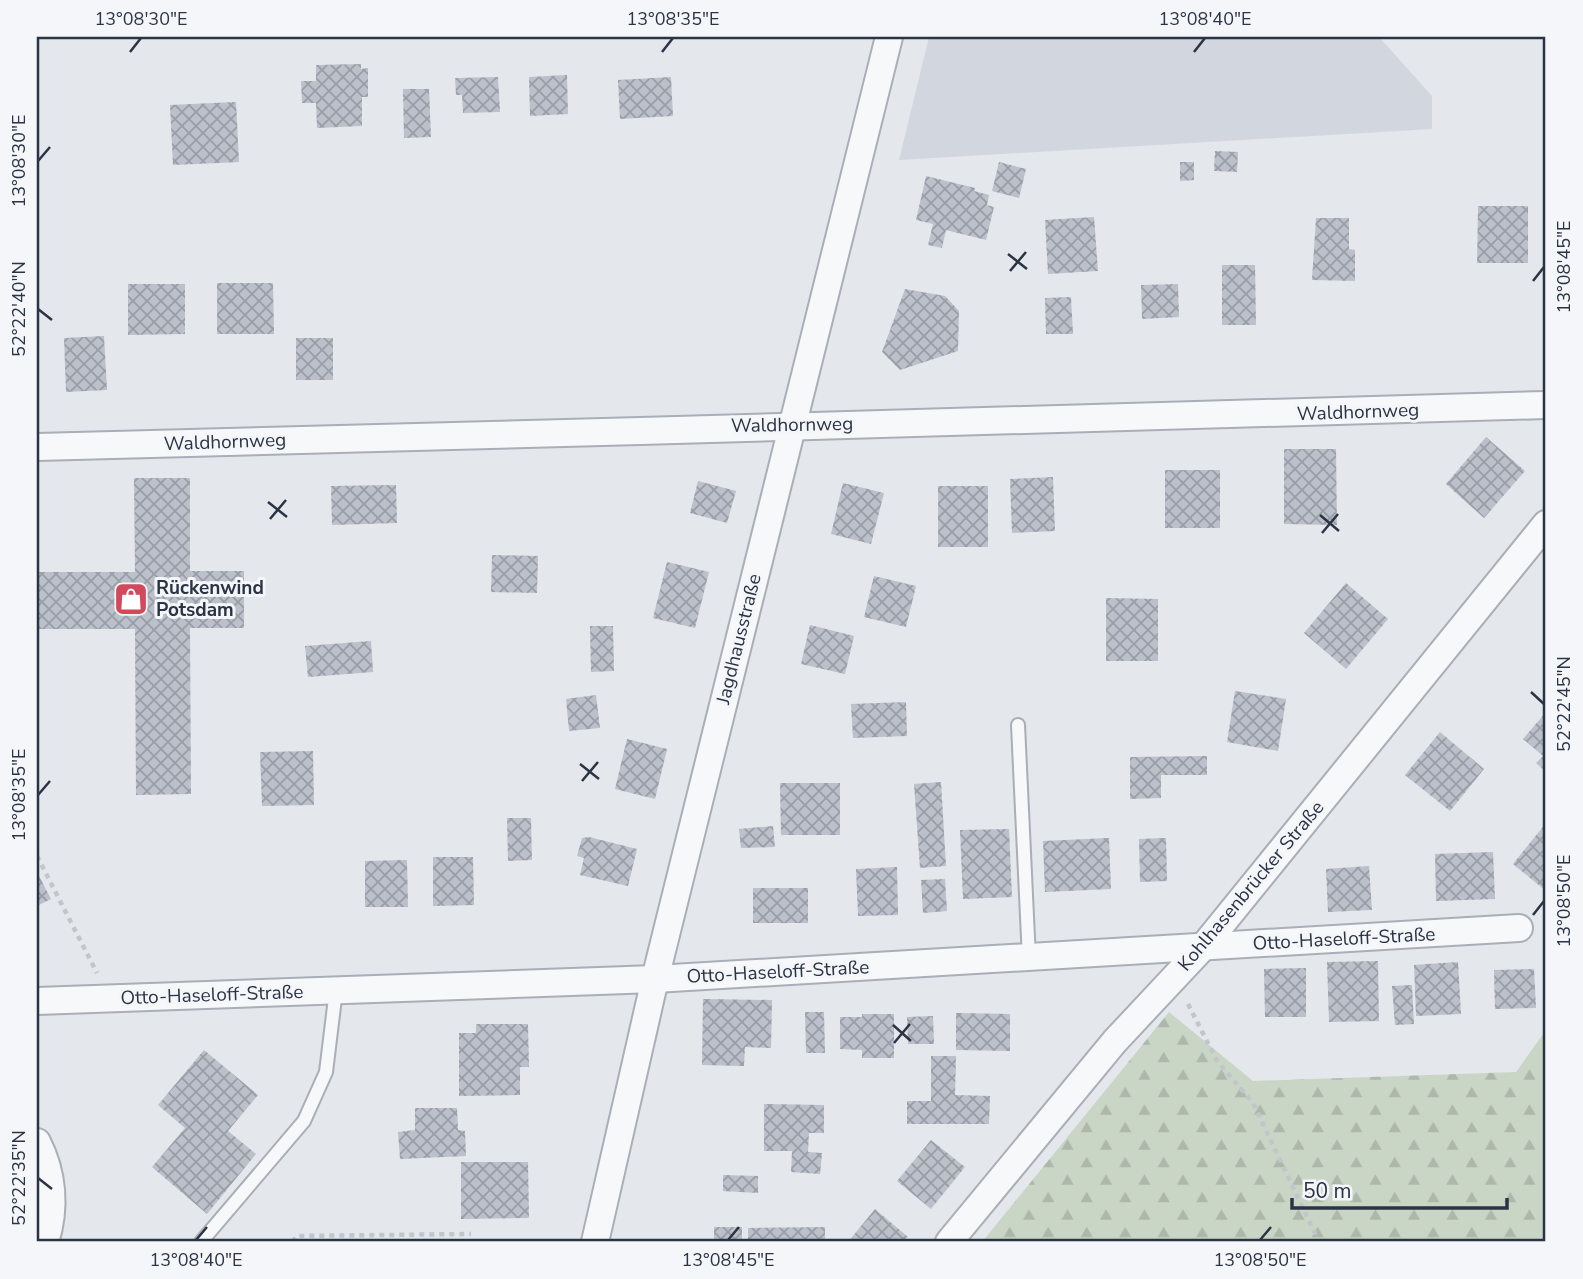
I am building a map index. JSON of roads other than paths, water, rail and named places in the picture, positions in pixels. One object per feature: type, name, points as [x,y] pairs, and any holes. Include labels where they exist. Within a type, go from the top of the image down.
[{"type":"street","name":"Jagdhausstraße","points":[[594,1242],[655,979],[889,37]]},
{"type":"street","name":"Waldhornweg","points":[[37,447],[792,425],[1151,419],[1546,405]]},
{"type":"street","name":"Kohlhasenbrücker Straße","points":[[948,1242],[1115,1041],[1203,947],[1546,523]]},
{"type":"street","name":"Otto-Haseloff-Straße","points":[[37,1001],[655,979],[1519,928]]},
{"type":"street","points":[[37,1142],[46,1160],[52,1189],[44,1242]]},
{"type":"lane","points":[[1018,724],[1029,959]]},
{"type":"lane","points":[[201,1242],[303,1121],[326,1072],[335,990]]},
{"type":"place","name":"Rückenwind Potsdam","points":[[131,599]]}]
